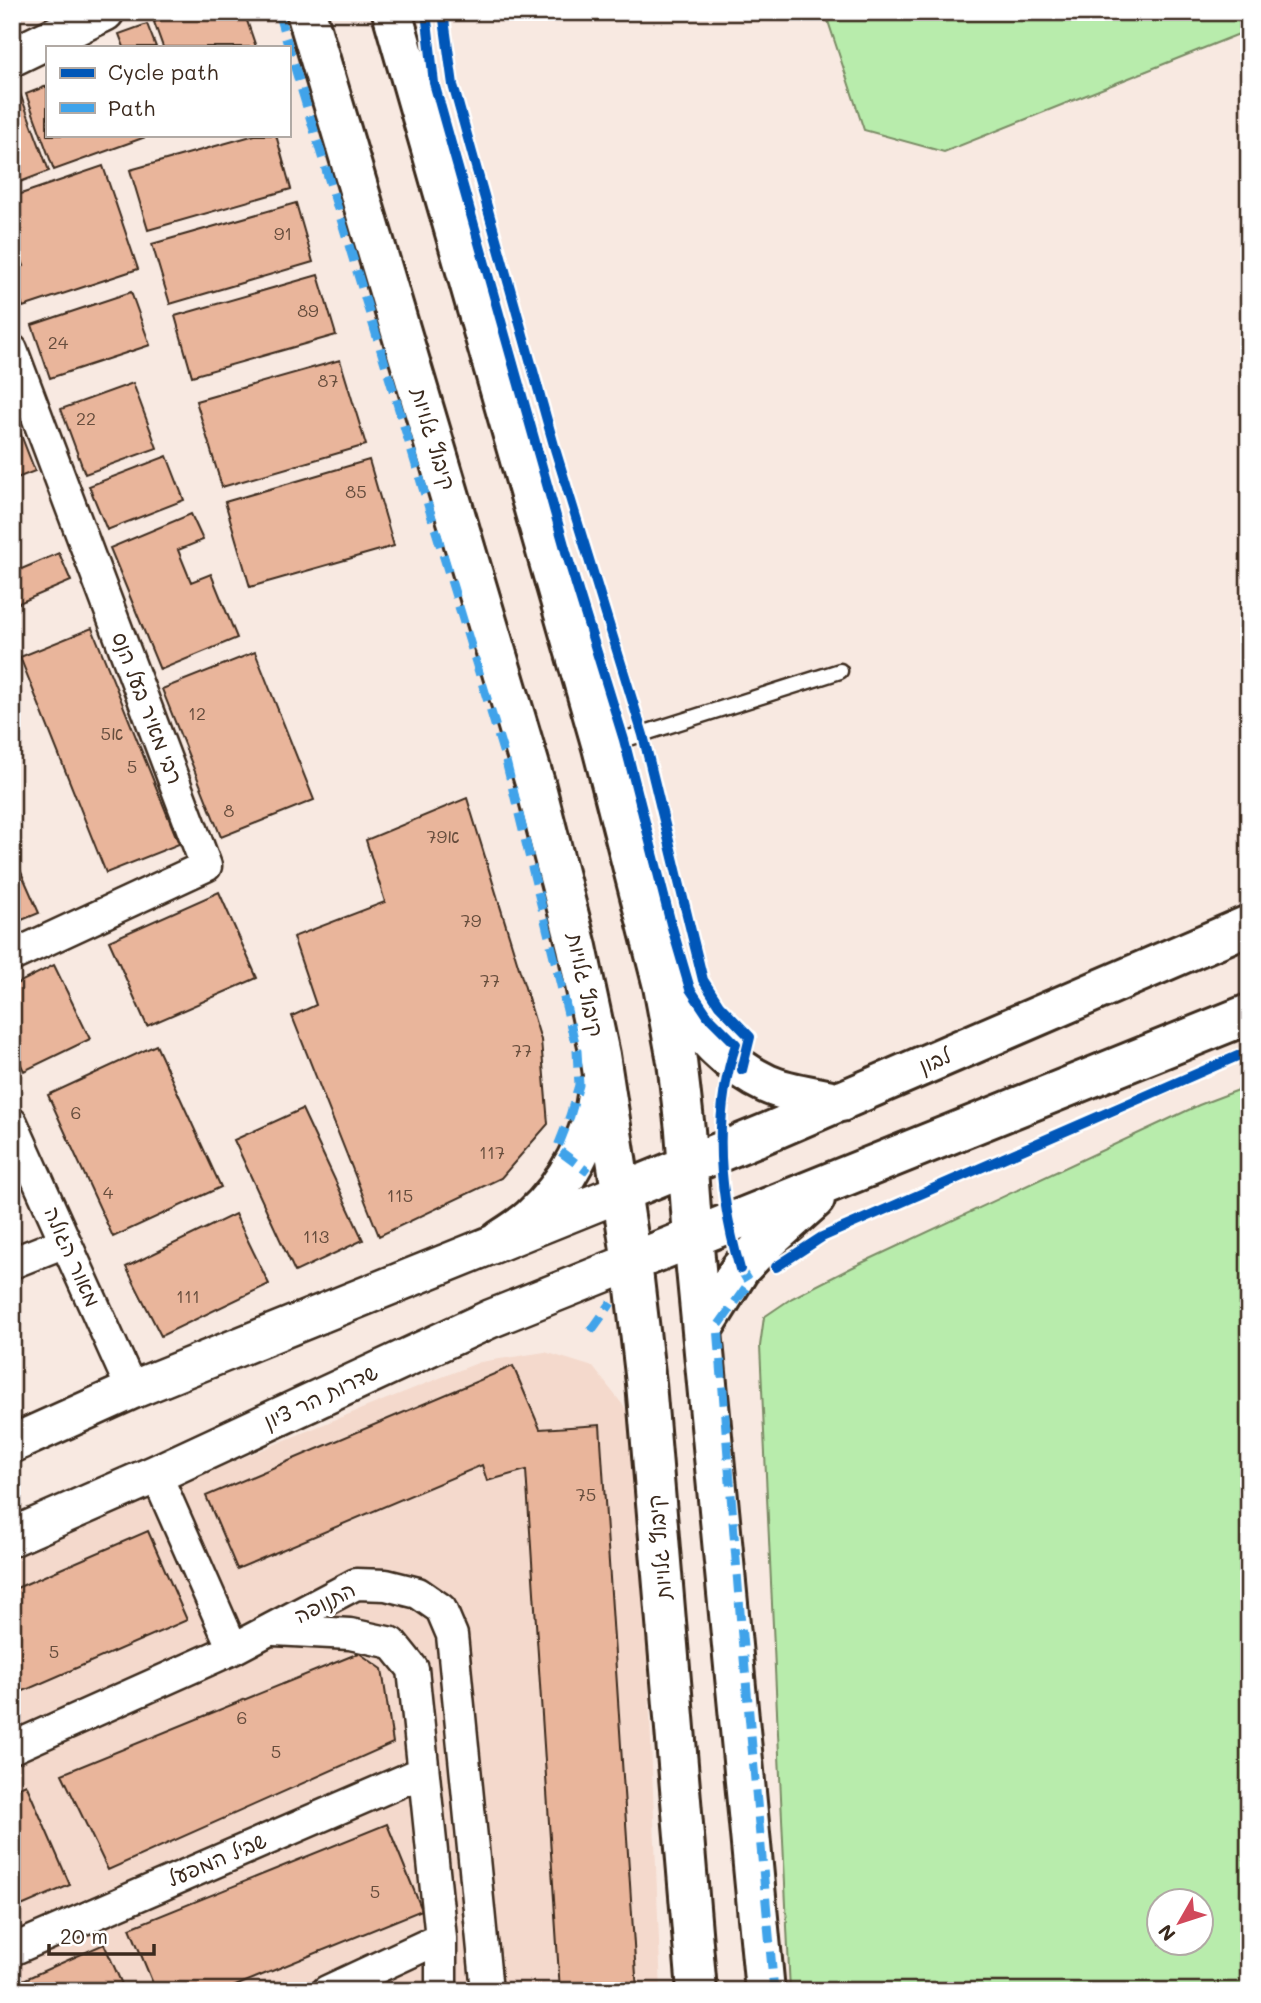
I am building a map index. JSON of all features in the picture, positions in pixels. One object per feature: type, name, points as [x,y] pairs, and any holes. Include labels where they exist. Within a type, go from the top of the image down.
[{"type":"main road","name":"קיבוץ גלויות","points":[[306,12],[535,783],[577,947],[600,1055],[632,1262],[646,1383],[697,1990]]},
{"type":"main road","points":[[392,12],[602,747],[663,986],[677,1061],[688,1167],[765,1991]]},
{"type":"main road","points":[[403,53],[410,12]]},
{"type":"main road","name":"לבון","points":[[620,1193],[841,1102],[1249,925]]},
{"type":"main road","points":[[663,986],[712,1044],[742,1070],[769,1085],[841,1102]]},
{"type":"main road","points":[[632,1262],[1249,1014]]},
{"type":"main road","points":[[500,1240],[529,1220],[545,1203],[585,1142],[597,1101],[600,1055]]},
{"type":"main road","points":[[702,1330],[740,1269],[816,1198],[848,1175]]},
{"type":"street","points":[[12,57],[105,12]]},
{"type":"street","name":"רבי מאיר בעל הנס","points":[[12,350],[206,866],[12,957]]},
{"type":"street","name":"מאור הגולה","points":[[12,1124],[132,1390]]},
{"type":"street","points":[[12,1444],[132,1390],[620,1193]]},
{"type":"street","points":[[12,1263],[65,1242]]},
{"type":"street","name":"שדרות הר ציון","points":[[12,1537],[156,1474],[490,1319],[632,1262]]},
{"type":"street","points":[[156,1474],[233,1649]]},
{"type":"street","name":"התנופה","points":[[12,1748],[273,1630],[356,1584],[386,1585],[418,1593],[442,1609],[452,1635],[487,1991]]},
{"type":"street","points":[[273,1630],[350,1634],[392,1643],[413,1669],[441,1938],[441,1991]]},
{"type":"street","name":"שביל המפעל","points":[[12,1950],[423,1772]]},
{"type":"street","points":[[327,1991],[441,1938]]},
{"type":"lane","points":[[602,747],[840,671]]},
{"type":"shaded area","points":[[545,1352],[593,1367],[626,1409],[642,1519],[661,1991],[12,1991],[12,1553],[480,1362]]},
{"type":"green space","points":[[825,12],[1249,12],[1249,30],[944,152],[864,130]]},
{"type":"green space","points":[[1249,1086],[1249,1991],[790,1991],[760,1346],[764,1317],[792,1298],[1199,1105]]},
{"type":"building","points":[[180,12],[244,12],[256,46],[163,46],[154,22]]},
{"type":"building","points":[[147,24],[156,46],[124,46],[119,34]]},
{"type":"building","points":[[46,86],[46,136],[148,136],[54,170],[26,94]]},
{"type":"building","points":[[19,91],[49,171],[12,185],[12,94]]},
{"type":"building","points":[[251,136],[276,136],[291,189],[148,230],[130,170]]},
{"type":"building","points":[[103,166],[138,269],[23,307],[12,275],[12,270],[24,266],[12,233],[12,197]]},
{"type":"building","points":[[296,203],[313,262],[170,304],[152,244]]},
{"type":"building","points":[[318,275],[336,335],[192,376],[175,316]]},
{"type":"building","points":[[131,292],[150,345],[50,378],[32,325]]},
{"type":"building","points":[[340,360],[366,445],[222,487],[196,401]]},
{"type":"building","points":[[133,383],[157,448],[85,474],[61,409]]},
{"type":"building","points":[[12,412],[35,471],[12,480]]},
{"type":"building","points":[[167,456],[184,500],[107,530],[89,486]]},
{"type":"building","points":[[369,460],[394,546],[250,587],[225,502]]},
{"type":"building","points":[[191,514],[203,540],[178,550],[191,582],[211,574],[237,638],[160,670],[110,548]]},
{"type":"building","points":[[59,553],[71,581],[12,606],[12,573]]},
{"type":"building","points":[[92,628],[179,844],[106,873],[20,657]]},
{"type":"building","points":[[255,652],[314,800],[221,837],[162,689]]},
{"type":"building","points":[[467,798],[541,1040],[548,1124],[501,1178],[379,1236],[292,1016],[316,1005],[293,937],[385,902],[366,840]]},
{"type":"building","points":[[17,863],[39,913],[12,924],[12,865]]},
{"type":"building","points":[[219,892],[257,978],[147,1026],[109,941]]},
{"type":"building","points":[[54,965],[90,1039],[24,1071],[12,1046],[12,986]]},
{"type":"building","points":[[156,1045],[221,1187],[113,1237],[48,1095]]},
{"type":"building","points":[[302,1109],[363,1240],[295,1272],[234,1140]]},
{"type":"building","points":[[235,1214],[269,1284],[161,1336],[126,1267]]},
{"type":"building","points":[[513,1366],[540,1429],[600,1425],[637,1991],[560,1991],[526,1470],[487,1481],[482,1465],[237,1569],[206,1496]]},
{"type":"building","points":[[148,1531],[187,1620],[12,1696],[12,1590]]},
{"type":"building","points":[[359,1653],[382,1669],[393,1743],[108,1870],[62,1774]]},
{"type":"building","points":[[26,1784],[70,1885],[12,1910],[12,1790]]},
{"type":"building","points":[[387,1824],[422,1910],[223,1991],[156,1991],[130,1928]]},
{"type":"building","points":[[104,1944],[125,1991],[12,1991],[12,1985]]},
{"type":"marked path","points":[[278,12],[288,46]]},
{"type":"marked path","points":[[290,51],[506,761],[577,1051],[579,1085],[557,1149],[588,1172]]},
{"type":"marked path","points":[[738,1265],[749,1283],[718,1326],[741,1625],[774,1991]]},
{"type":"marked path","points":[[591,1331],[611,1303]]},
{"type":"cycle path","points":[[426,12],[434,83],[566,552],[624,740],[690,989],[708,1016],[736,1044],[723,1100],[721,1156],[727,1213],[740,1269]]},
{"type":"cycle path","points":[[443,12],[453,85],[555,449],[643,735],[703,980],[719,1005],[750,1037],[742,1070]]},
{"type":"cycle path","points":[[776,1267],[822,1237],[1249,1051]]}]
